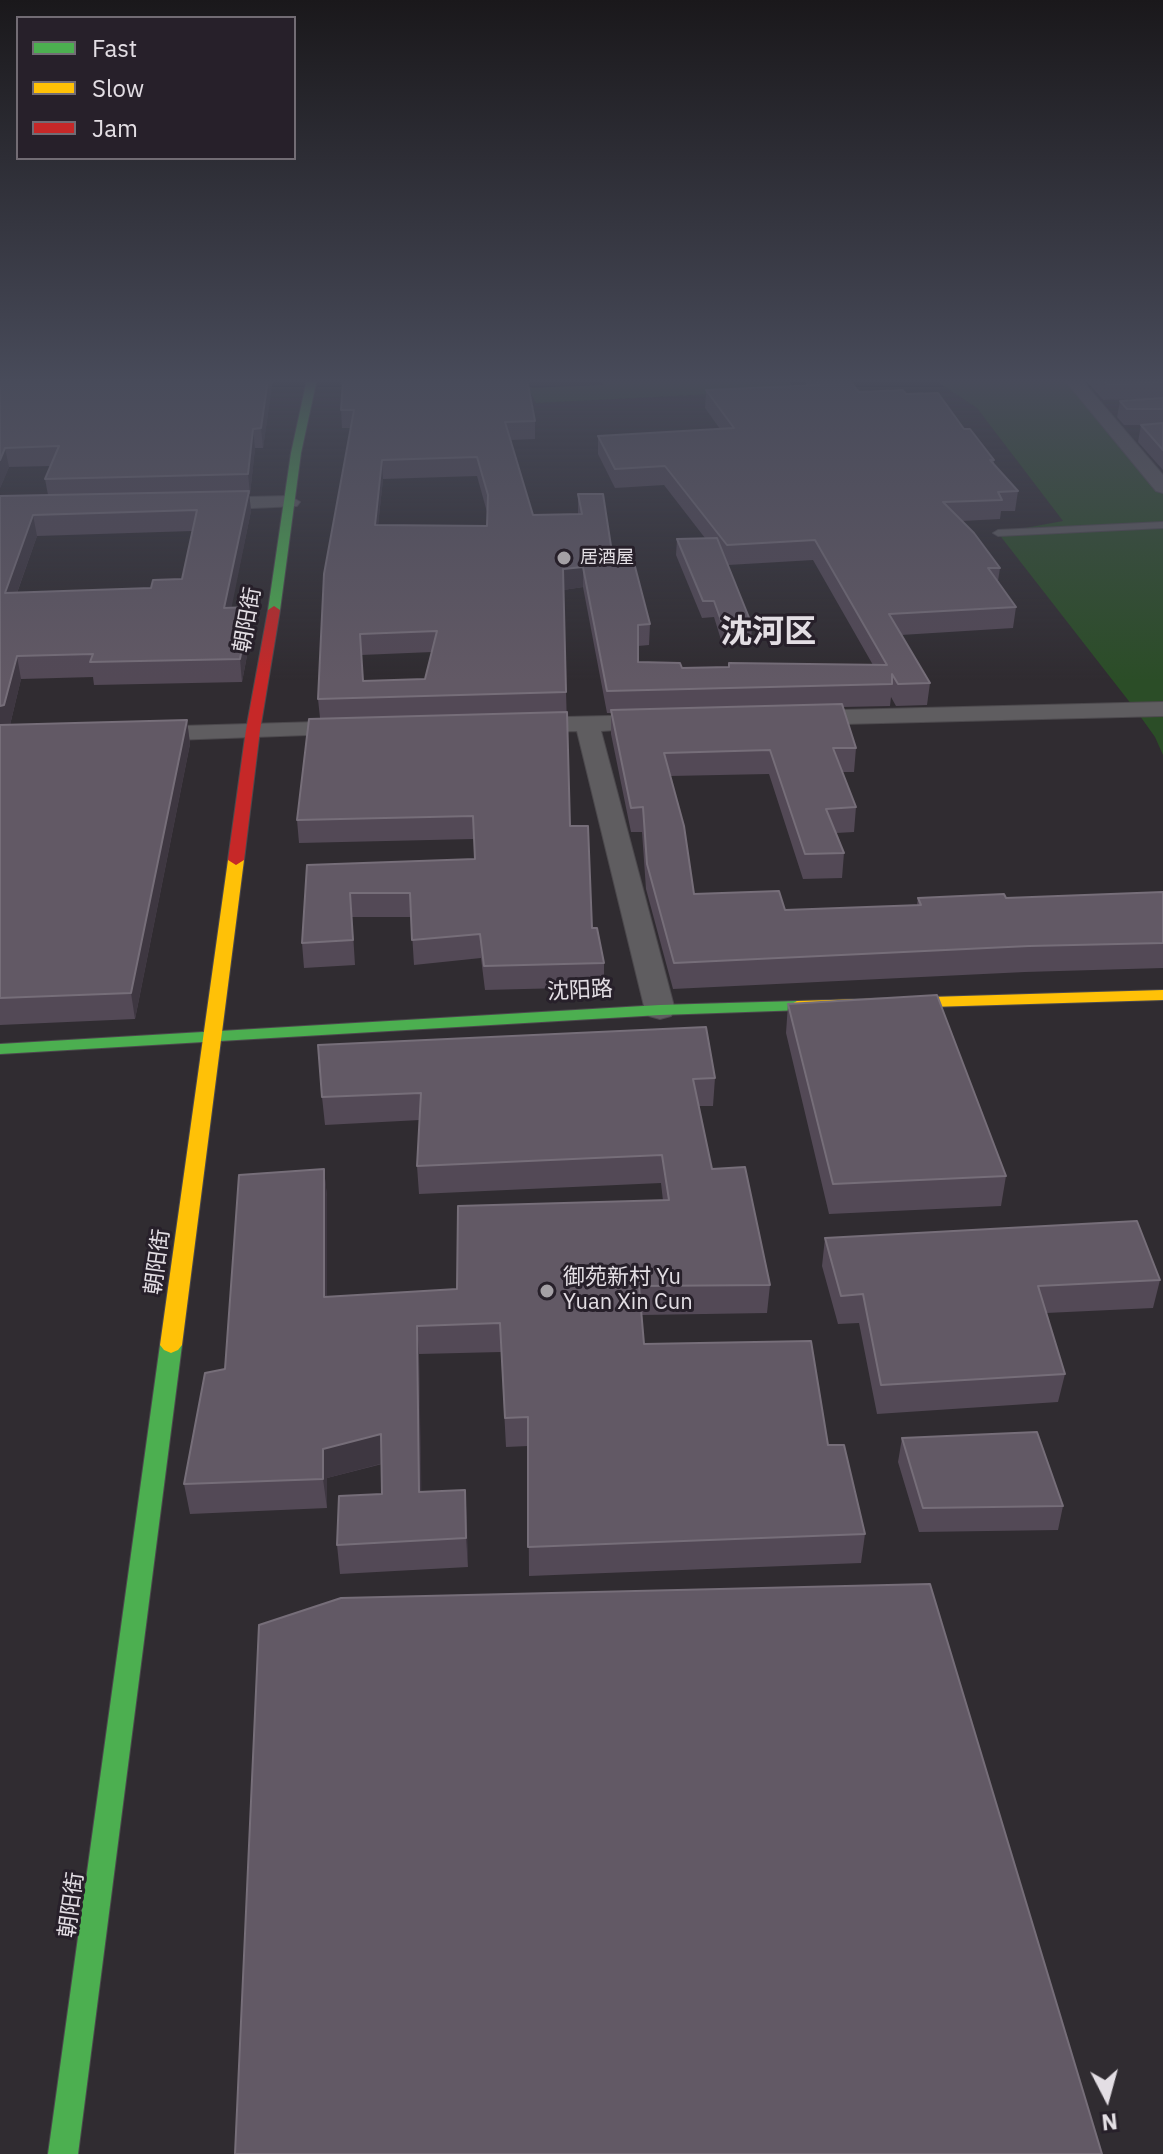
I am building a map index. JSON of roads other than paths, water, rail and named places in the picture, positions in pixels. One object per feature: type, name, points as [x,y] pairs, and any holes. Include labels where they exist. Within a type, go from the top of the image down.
[{"type":"street","name":"朝阳街","points":[[63,2154],[253,730],[293,480]]},
{"type":"street","points":[[183,505],[290,502]]},
{"type":"street","points":[[775,719],[1163,709]]},
{"type":"street","points":[[491,725],[681,721]]},
{"type":"street","points":[[587,723],[660,1010]]},
{"type":"street","points":[[127,735],[380,728]]},
{"type":"street","name":"沈阳路","points":[[0,1049],[660,1010],[1163,995]]},
{"type":"lane","points":[[998,533],[1163,525]]},
{"type":"place","name":"居酒屋","points":[[564,558]]},
{"type":"place","name":"御苑新村 Yu Yuan Xin Cun","points":[[547,1291]]},
{"type":"district","name":"沈河区","points":[[768,633]]}]
